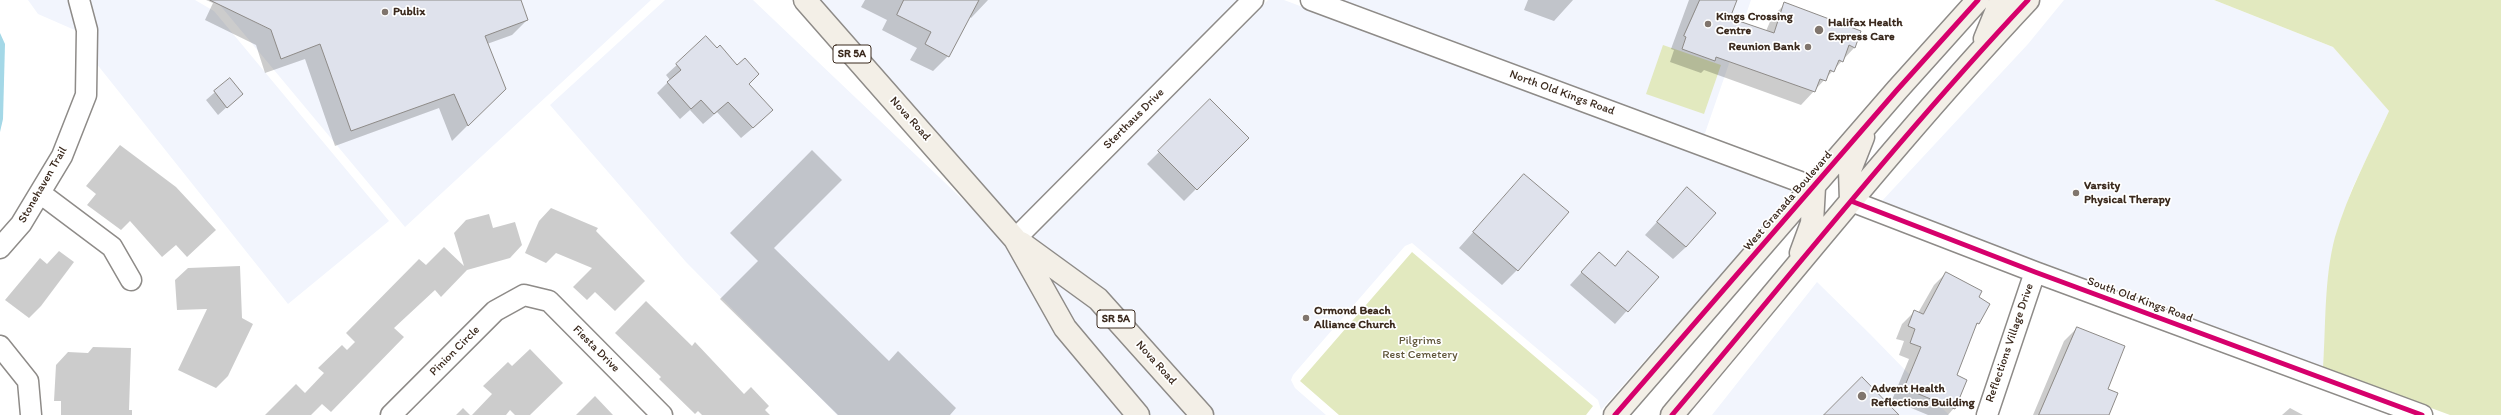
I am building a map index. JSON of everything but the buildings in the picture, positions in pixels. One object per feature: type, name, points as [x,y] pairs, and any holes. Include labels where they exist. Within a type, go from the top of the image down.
[{"type":"main road","name":"Nova Road","points":[[805,0],[1015,239],[1065,328],[1138,415]]},
{"type":"main road","name":"West Granada Boulevard","points":[[1615,415],[1868,123],[1978,0]]},
{"type":"main road","points":[[1979,53],[1998,5],[2004,0]]},
{"type":"main road","points":[[1672,415],[1851,200],[1979,53],[2028,0]]},
{"type":"main road","points":[[1851,200],[1850,170],[1868,123]]},
{"type":"main road","points":[[1795,269],[1812,223],[1814,187]]},
{"type":"main road","name":"Nova Road","points":[[1015,239],[1098,299],[1202,415]]},
{"type":"street","name":"Stonehaven Trail","points":[[0,248],[21,224],[62,156],[86,95],[87,30],[79,0]]},
{"type":"street","name":"Sterthaus Drive","points":[[1015,239],[1253,0]]},
{"type":"street","name":"North Old Kings Road","points":[[1311,0],[1814,187]]},
{"type":"street","points":[[40,193],[112,247],[131,280]]},
{"type":"street","name":"South Old Kings Road","points":[[1851,200],[2377,407],[2422,415]]},
{"type":"street","name":"Reflections Village Drive","points":[[1987,415],[2035,272]]},
{"type":"street","name":"Pinion Circle","points":[[391,415],[495,311],[524,295]]},
{"type":"street","name":"Fiesta Drive","points":[[524,295],[549,300],[662,415]]},
{"type":"street","points":[[0,346],[28,381],[31,415]]},
{"type":"shaded area","points":[[28,0],[69,0],[77,31],[38,14]]},
{"type":"shaded area","points":[[89,0],[195,0],[214,11],[389,221],[288,304],[96,63],[97,31]]},
{"type":"shaded area","points":[[212,0],[651,0],[405,227],[219,4]]},
{"type":"shaded area","points":[[665,0],[753,0],[1002,237],[1126,415],[837,415],[686,262],[550,105]]},
{"type":"shaded area","points":[[818,0],[1239,0],[1015,224]]},
{"type":"shaded area","points":[[1268,0],[1284,0],[1792,189],[1761,229],[1601,410],[1598,400],[1412,243],[1405,246],[1293,375],[1291,380],[1295,388],[1326,415],[1215,415],[1106,293],[1031,238]]},
{"type":"shaded area","points":[[1338,0],[1751,0],[1704,136]]},
{"type":"shaded area","points":[[2064,0],[2214,0],[2333,47],[2389,111],[2352,189],[2335,238],[2329,271],[2323,368],[2055,269],[1881,202],[2028,44]]},
{"type":"shaded area","points":[[1044,271],[1092,306],[1190,415],[1150,415],[1073,323]]},
{"type":"shaded area","points":[[1817,282],[1870,334],[1949,415],[1712,415]]},
{"type":"green space","points":[[2214,0],[2501,0],[2501,415],[2450,415],[2323,368],[2327,285],[2331,253],[2335,237],[2346,205],[2389,111],[2333,47]]},
{"type":"green space","points":[[1663,45],[1721,65],[1704,114],[1646,94]]},
{"type":"green space","name":"Pilgrims Rest Cemetery","points":[[1412,252],[1593,406],[1586,415],[1339,415],[1300,381]]},
{"type":"water","points":[[0,33],[5,44],[3,119],[0,132]]},
{"type":"cycle path","points":[[1615,415],[1897,90],[1978,0]]},
{"type":"cycle path","points":[[1672,415],[1936,101],[2028,0]]},
{"type":"cycle path","points":[[1851,201],[2035,272],[2422,415]]},
{"type":"place","name":"Publix","points":[[385,12]]},
{"type":"place","name":"Kings Crossing Centre","points":[[1708,24]]},
{"type":"place","name":"Halifax Health Express Care","points":[[1819,30]]},
{"type":"place","name":"Reunion Bank","points":[[1808,47]]},
{"type":"place","name":"Varsity Physical Therapy","points":[[2076,193]]},
{"type":"place","name":"Ormond Beach Alliance Church","points":[[1306,318]]},
{"type":"place","name":"Advent Health Reflections Building","points":[[1862,396]]}]
